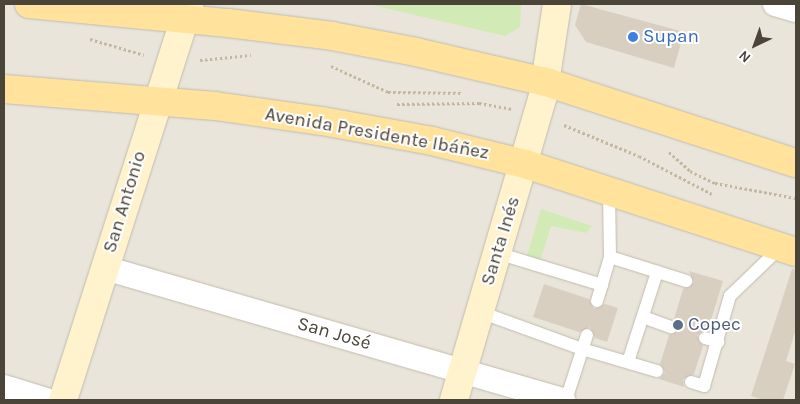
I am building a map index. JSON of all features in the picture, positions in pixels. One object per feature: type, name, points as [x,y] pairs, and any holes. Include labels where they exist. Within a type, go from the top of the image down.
[{"type":"main road","points":[[29,4],[186,11],[332,36],[546,82],[796,162]]},
{"type":"main road","name":"Santa Inés","points":[[454,400],[525,164],[546,82],[557,4]]},
{"type":"main road","name":"San Antonio","points":[[63,400],[186,11]]},
{"type":"main road","name":"Avenida Presidente Ibáñez","points":[[4,89],[215,106],[322,121],[432,141],[525,164],[789,249]]},
{"type":"street","points":[[775,4],[796,10]]},
{"type":"street","name":"San José","points":[[105,268],[565,400]]},
{"type":"street","points":[[4,387],[46,400]]},
{"type":"lane","points":[[597,301],[610,257],[609,191]]},
{"type":"lane","points":[[691,382],[704,386],[711,340],[725,294],[789,249]]},
{"type":"lane","points":[[497,253],[602,285]]},
{"type":"lane","points":[[610,257],[686,281]]},
{"type":"lane","points":[[628,362],[657,272]]},
{"type":"lane","points":[[480,312],[582,349],[658,371]]},
{"type":"lane","points":[[643,318],[672,327]]},
{"type":"lane","points":[[565,400],[587,335]]},
{"type":"path","points":[[88,38],[142,55],[183,61],[254,55]]},
{"type":"path","points":[[326,64],[388,92],[470,93]]},
{"type":"path","points":[[661,147],[690,171],[715,183],[796,198]]},
{"type":"shaded area","points":[[4,4],[796,4],[796,400],[4,400]]},
{"type":"green space","points":[[368,4],[521,4],[520,27],[505,36]]},
{"type":"green space","points":[[541,209],[592,226],[586,233],[551,226],[540,261],[527,256]]},
{"type":"building","name":"Supan","points":[[581,4],[684,32],[674,68],[586,42],[575,25]]},
{"type":"building","points":[[792,269],[796,270],[796,329],[786,361],[795,364],[783,400],[763,400],[751,396]]},
{"type":"building","points":[[689,271],[723,281],[708,330],[697,335],[703,346],[694,374],[683,379],[684,387],[659,379],[665,373],[660,364],[669,335],[679,329],[674,319],[683,289],[694,283]]},
{"type":"building","points":[[544,284],[589,299],[594,309],[605,304],[618,308],[607,342],[595,338],[590,327],[579,332],[533,317]]},
{"type":"place","name":"Supan","points":[[633,37]]},
{"type":"place","name":"Copec","points":[[678,325]]}]
